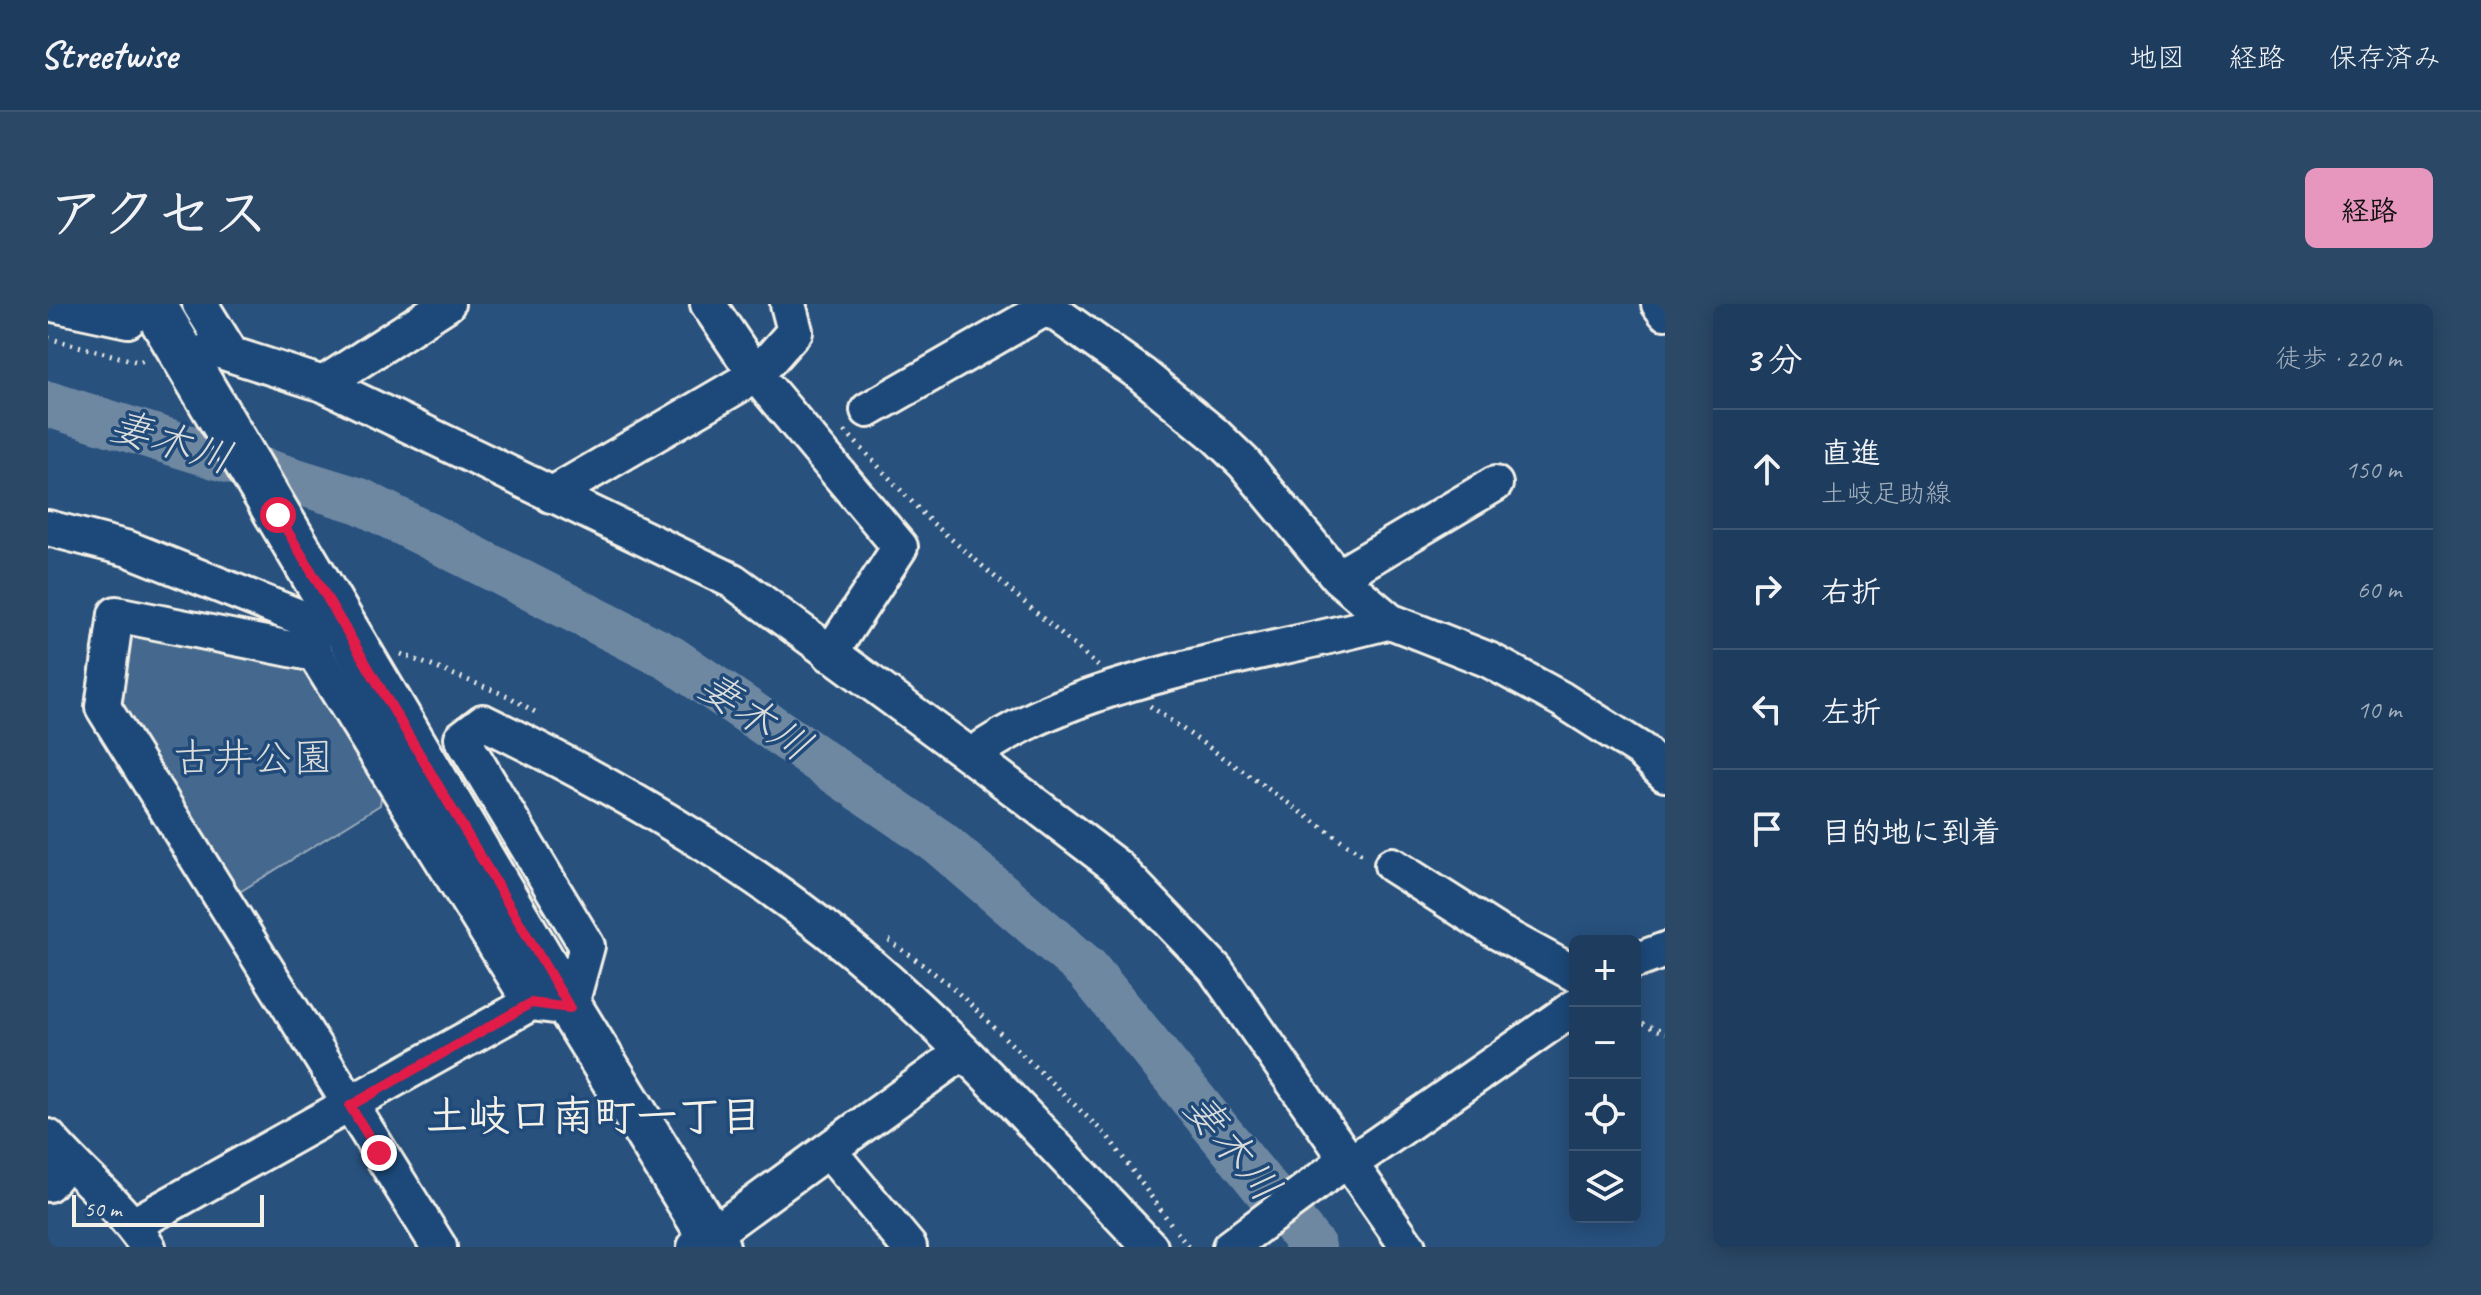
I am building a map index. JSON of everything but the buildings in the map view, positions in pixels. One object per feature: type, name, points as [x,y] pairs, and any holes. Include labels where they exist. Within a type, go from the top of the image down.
[{"type":"main road","points":[[140,312],[198,355],[551,1006],[708,1244]]},
{"type":"street","points":[[53,304],[140,312]]},
{"type":"street","points":[[200,304],[198,355],[323,384],[733,581],[1117,867],[1215,969],[1347,1169],[1408,1247]]},
{"type":"street","points":[[323,384],[446,304]]},
{"type":"street","points":[[708,304],[756,375],[900,547],[830,654]]},
{"type":"street","points":[[551,495],[756,375],[795,331],[788,304]]},
{"type":"street","points":[[1659,304],[1665,312]]},
{"type":"street","points":[[868,410],[1044,306],[1141,374],[1214,434],[1244,463],[1338,577],[1390,621],[1489,660],[1561,699],[1641,750],[1665,774]]},
{"type":"street","points":[[1338,577],[1495,484]]},
{"type":"street","points":[[48,528],[129,549],[322,626],[343,622]]},
{"type":"street","points":[[439,1247],[103,707],[116,614],[315,654],[551,1006]]},
{"type":"street","points":[[971,756],[1004,732],[1121,685],[1390,621]]},
{"type":"street","points":[[55,1160],[112,1199],[141,1236],[350,1106],[551,1006],[587,946],[462,738],[483,722],[656,813],[742,867],[884,977],[963,1052],[1150,1247]]},
{"type":"street","points":[[1392,865],[1494,930],[1569,971]]},
{"type":"street","points":[[1641,959],[1665,950]]},
{"type":"street","points":[[1230,1247],[1347,1169],[1569,1011]]},
{"type":"street","points":[[708,1244],[828,1150],[963,1052]]},
{"type":"street","points":[[828,1150],[909,1247]]},
{"type":"street","points":[[1258,1247],[1347,1169]]},
{"type":"path","points":[[48,338],[138,362],[198,355]]},
{"type":"path","points":[[1641,1023],[1665,1033]]},
{"type":"green space","name":"古井公園","points":[[125,631],[302,668],[381,797],[380,805],[238,893],[117,704]]},
{"type":"waterway","name":"妻木川","points":[[48,404],[360,501],[670,658],[939,842],[1087,969],[1313,1247]]},
{"type":"district","name":"土岐口南町一丁目","points":[[594,1116]]},
{"type":"route","points":[[278,515],[570,1008],[531,1003],[350,1106],[379,1153]]}]
